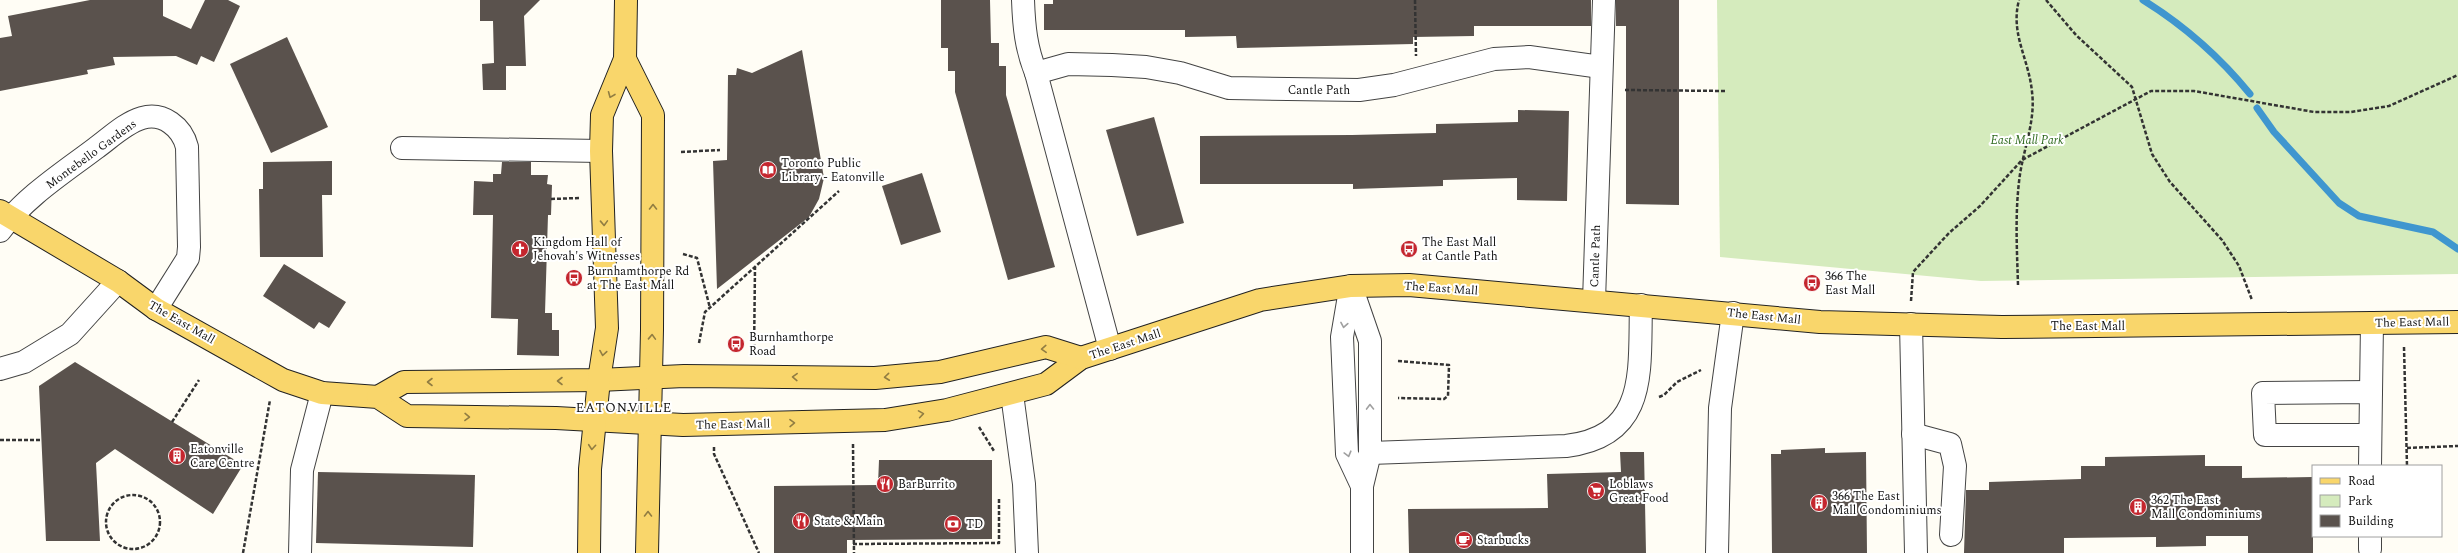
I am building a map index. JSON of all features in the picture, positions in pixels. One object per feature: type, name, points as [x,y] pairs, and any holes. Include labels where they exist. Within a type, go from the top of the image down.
[{"type":"main road","points":[[589,553],[590,469],[598,380],[607,328],[601,151],[602,115],[625,59],[626,0]]},
{"type":"main road","points":[[625,59],[653,115],[651,376],[647,553]]},
{"type":"main road","name":"The East Mall","points":[[3,220],[118,281],[156,308],[296,386],[322,393],[378,397],[407,416],[594,420],[714,425],[885,420],[966,405],[1046,384],[1081,358],[1260,300],[1351,286],[1409,285],[1820,322],[2002,327],[2458,322]]},
{"type":"main road","name":"The East Mall","points":[[378,397],[404,382],[598,380],[651,376],[875,378],[940,372],[1046,347],[1081,358]]},
{"type":"street","points":[[1023,0],[1024,29],[1027,51],[1036,73],[1110,349]]},
{"type":"street","name":"Cantle Path","points":[[1594,301],[1604,0]]},
{"type":"street","name":"Cantle Path","points":[[1036,73],[1068,64],[1146,67],[1180,73],[1229,88],[1264,90],[1359,90],[1394,85],[1416,78],[1494,59],[1529,57],[1601,67]]},
{"type":"street","name":"Montebello Gardens","points":[[3,220],[126,126],[148,117],[168,120],[182,134],[187,147],[189,247],[188,258],[156,308]]},
{"type":"street","points":[[402,148],[601,151]]},
{"type":"street","points":[[0,369],[24,362],[70,334],[118,281]]},
{"type":"street","points":[[1351,286],[1370,341],[1370,453],[1362,486],[1362,553]]},
{"type":"street","points":[[1351,286],[1342,337],[1347,454],[1362,486]]},
{"type":"street","points":[[1370,453],[1584,444],[1601,437],[1616,427],[1632,405],[1638,379],[1640,305]]},
{"type":"street","points":[[1716,553],[1720,408],[1733,313]]},
{"type":"street","points":[[2370,465],[2372,323]]},
{"type":"street","points":[[1911,324],[1916,553]]},
{"type":"street","points":[[2370,435],[2265,435],[2263,393],[2371,392]]},
{"type":"street","points":[[300,553],[302,470],[322,393]]},
{"type":"street","points":[[1012,394],[1024,484],[1027,553]]},
{"type":"street","points":[[1913,434],[1950,444],[1955,466],[1951,535]]},
{"type":"path","points":[[1415,0],[1416,78]]},
{"type":"path","points":[[2018,285],[2016,214],[2022,160],[2030,126],[2032,91],[2016,31],[2019,0]]},
{"type":"path","points":[[2046,0],[2076,35],[2127,81],[2136,98],[2152,154],[2170,182],[2222,240],[2239,266],[2262,325]]},
{"type":"path","points":[[1911,324],[1914,272],[1949,233],[1980,206],[2022,160],[2136,98],[2151,92],[2165,90],[2194,90],[2314,112],[2351,112],[2389,106],[2458,75]]},
{"type":"path","points":[[1600,90],[1728,90]]},
{"type":"path","points":[[681,152],[720,150]]},
{"type":"path","points":[[698,343],[705,312],[839,191]]},
{"type":"path","points":[[551,199],[581,198]]},
{"type":"path","points":[[682,254],[697,258],[710,308]]},
{"type":"path","points":[[755,267],[755,376]]},
{"type":"path","points":[[2403,322],[2407,465]]},
{"type":"path","points":[[1398,361],[1449,365],[1448,396],[1444,399],[1398,398]]},
{"type":"path","points":[[1632,405],[1664,395],[1677,382],[1698,371],[1726,362]]},
{"type":"path","points":[[243,553],[265,422],[276,376]]},
{"type":"path","points":[[172,422],[199,380]]},
{"type":"path","points":[[966,405],[996,455]]},
{"type":"path","points":[[853,422],[854,553]]},
{"type":"path","points":[[714,425],[714,454],[759,553]]},
{"type":"path","points":[[0,440],[42,440]]},
{"type":"path","points":[[2407,448],[2458,446]]},
{"type":"path","points":[[853,544],[999,543],[999,491]]},
{"type":"path","points":[[132,496],[142,497],[151,503],[157,511],[160,521],[158,531],[153,540],[143,547],[133,549],[123,548],[115,542],[108,532],[106,521],[108,512],[114,503],[122,498],[132,496]]},
{"type":"green space","name":"East Mall Park","points":[[1717,0],[2458,0],[2458,274],[1981,281],[1720,257]]},
{"type":"building","points":[[90,0],[163,0],[163,16],[191,29],[205,0],[228,0],[240,6],[214,62],[201,56],[197,65],[176,56],[113,57],[115,65],[87,70],[88,74],[0,91],[0,38],[12,36],[8,16]]},
{"type":"building","points":[[480,0],[540,0],[524,16],[526,66],[506,66],[506,90],[483,90],[482,64],[494,63],[493,21],[480,21]]},
{"type":"building","points":[[941,0],[990,0],[991,43],[999,43],[999,66],[1006,66],[1006,95],[1055,267],[1008,280],[955,92],[955,71],[948,71],[948,48],[941,48]]},
{"type":"building","points":[[1053,0],[1591,0],[1591,26],[1474,26],[1474,36],[1413,37],[1413,44],[1237,48],[1236,36],[1185,37],[1185,30],[1044,30],[1044,4],[1053,4]]},
{"type":"building","points":[[1616,0],[1679,0],[1679,205],[1626,204],[1626,26],[1616,26]]},
{"type":"building","points":[[287,37],[328,127],[271,153],[230,64]]},
{"type":"building","name":"Toronto Public Library - Eatonville","points":[[802,50],[824,178],[819,199],[809,217],[717,289],[713,161],[727,160],[728,75],[736,75],[737,68],[752,73]]},
{"type":"building","points":[[1518,110],[1569,111],[1567,201],[1517,200],[1517,178],[1443,180],[1443,186],[1353,189],[1353,184],[1200,184],[1200,136],[1436,133],[1436,124],[1518,122]]},
{"type":"building","points":[[1154,117],[1184,223],[1137,236],[1106,130]]},
{"type":"building","points":[[332,161],[332,195],[322,195],[323,257],[260,257],[259,189],[263,189],[263,162]]},
{"type":"building","name":"Kingdom Hall of Jehovah's Witnesses","points":[[502,162],[531,162],[531,175],[548,175],[547,184],[552,185],[551,215],[548,215],[545,313],[552,313],[552,330],[559,330],[559,356],[517,355],[518,319],[491,318],[493,215],[473,215],[474,181],[493,182],[493,174],[501,174]]},
{"type":"building","points":[[922,173],[941,232],[901,245],[882,186]]},
{"type":"building","points":[[284,264],[346,302],[329,328],[319,322],[314,329],[263,296]]},
{"type":"building","name":"Eatonville Care Centre","points":[[75,362],[243,465],[213,514],[115,449],[96,463],[100,541],[46,541],[39,386]]},
{"type":"building","name":"366 The East Mall Condominiums","points":[[1825,448],[1825,453],[1866,452],[1867,553],[1772,553],[1771,454],[1781,454],[1781,450]]},
{"type":"building","name":"Loblaws Great Food","points":[[1620,452],[1644,452],[1646,553],[1409,553],[1408,509],[1548,508],[1547,474],[1621,472]]},
{"type":"building","name":"362 The East Mall Condominiums","points":[[2205,455],[2205,466],[2242,466],[2242,478],[2312,477],[2313,553],[2248,553],[2248,536],[2206,536],[2206,546],[2156,547],[2156,537],[2064,538],[2064,553],[1964,553],[1966,490],[1989,490],[1989,482],[2081,479],[2081,466],[2105,466],[2105,457]]},
{"type":"building","points":[[879,460],[992,460],[992,539],[847,540],[847,553],[774,553],[774,486],[878,485]]},
{"type":"building","points":[[318,472],[475,475],[473,547],[316,543]]},
{"type":"waterway","points":[[2143,0],[2173,20],[2201,42],[2214,54],[2250,94]]},
{"type":"waterway","points":[[2257,108],[2274,132],[2339,203],[2359,216],[2433,232],[2458,249]]},
{"type":"place","name":"Toronto Public Library - Eatonville","points":[[768,170]]},
{"type":"place","name":"Kingdom Hall of Jehovah's Witnesses","points":[[520,249]]},
{"type":"place","name":"The East Mall at Cantle Path","points":[[1409,249]]},
{"type":"place","name":"Burnhamthorpe Rd at The East Mall","points":[[574,278]]},
{"type":"place","name":"366 The East Mall","points":[[1812,283]]},
{"type":"place","name":"Burnhamthorpe Road","points":[[736,344]]},
{"type":"place","name":"Eatonville Care Centre","points":[[177,456]]},
{"type":"place","name":"BarBurrito","points":[[885,484]]},
{"type":"place","name":"Loblaws Great Food","points":[[1596,491]]},
{"type":"place","name":"366 The East Mall Condominiums","points":[[1819,503]]},
{"type":"place","name":"362 The East Mall Condominiums","points":[[2138,507]]},
{"type":"place","name":"State & Main","points":[[801,521]]},
{"type":"place","name":"TD","points":[[953,524]]},
{"type":"place","name":"Starbucks","points":[[1464,540]]},
{"type":"district","name":"EATONVILLE","points":[[624,407]]}]
